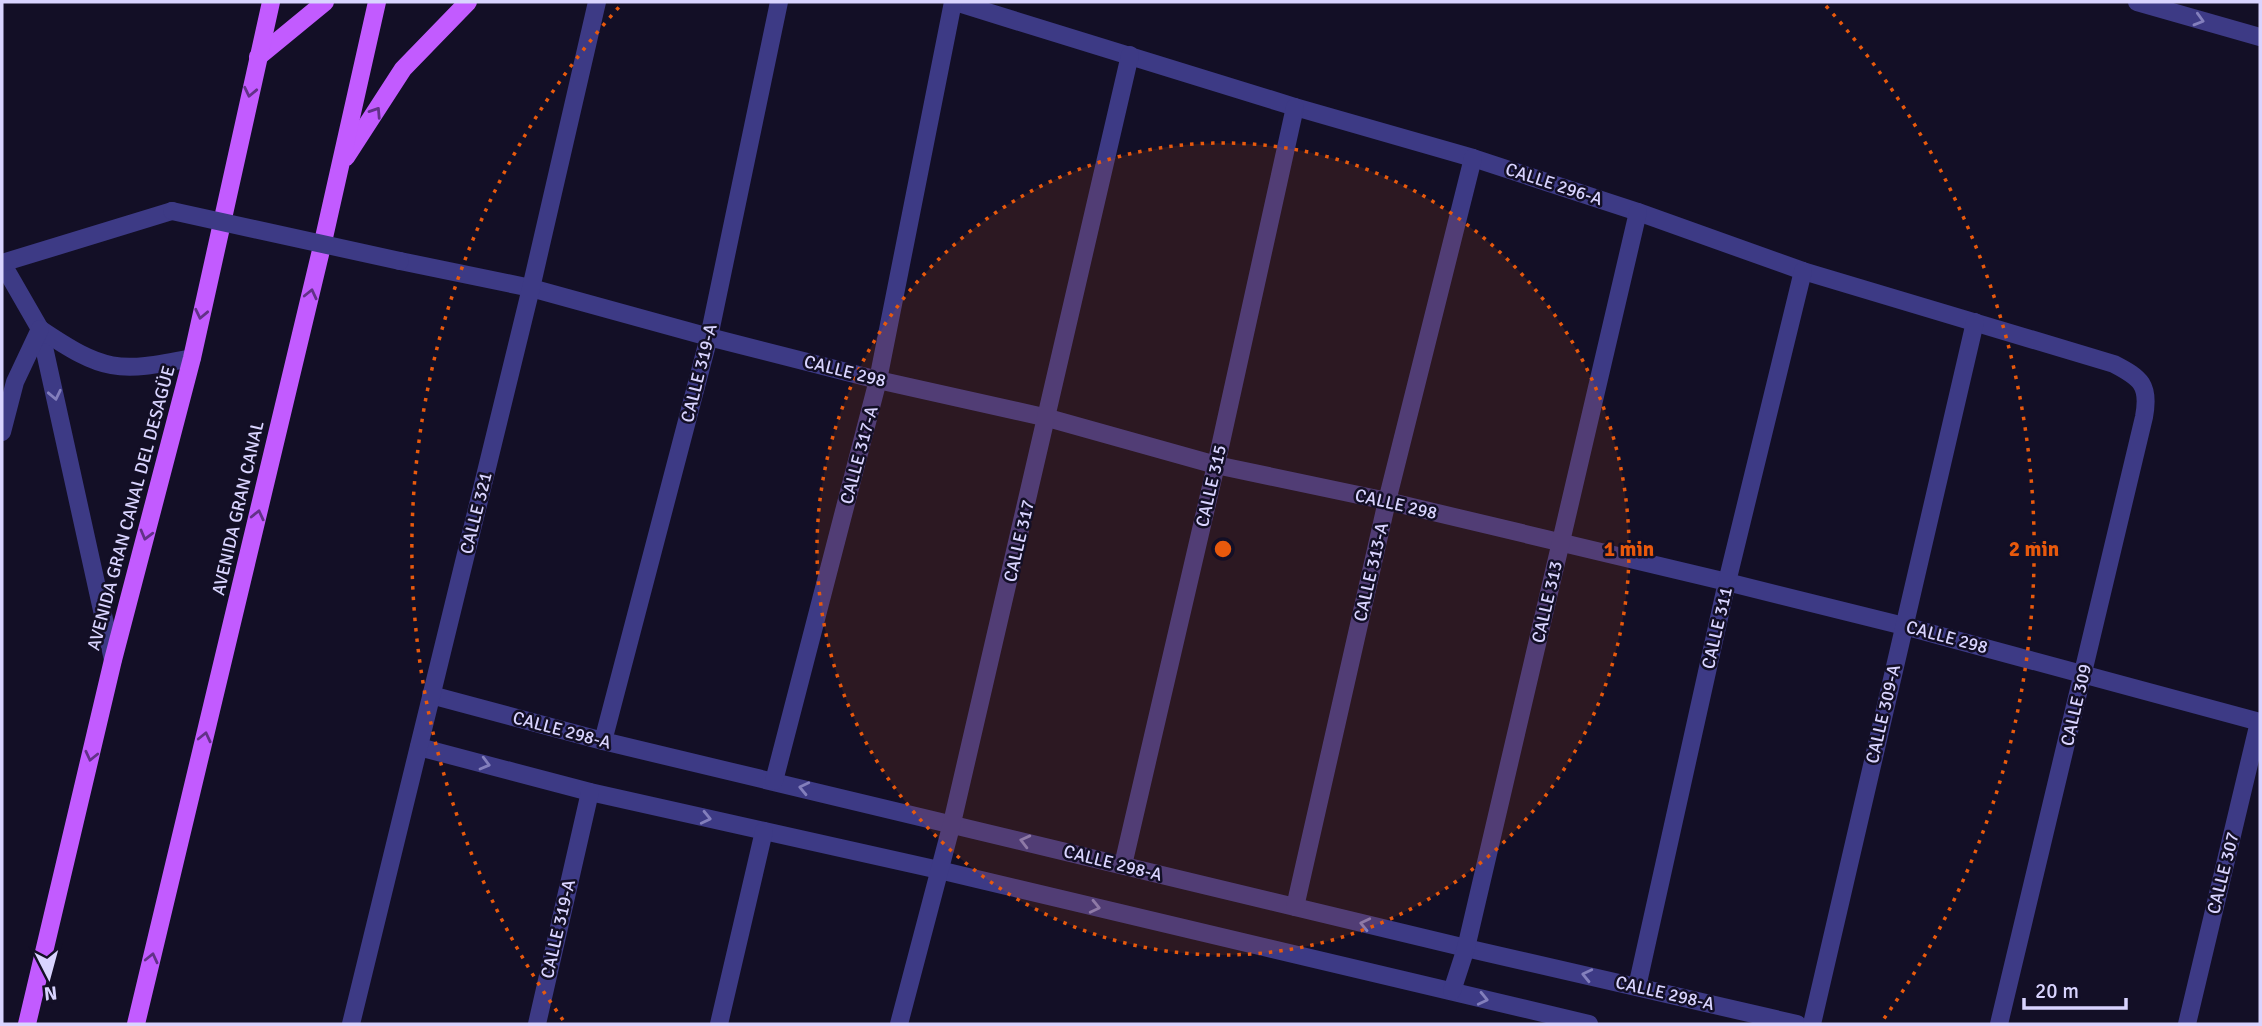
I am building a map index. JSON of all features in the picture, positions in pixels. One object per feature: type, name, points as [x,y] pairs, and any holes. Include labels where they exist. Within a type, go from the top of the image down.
[{"type":"main road","name":"AVENIDA GRAN CANAL DEL DESAGÜE","points":[[27,1024],[113,660],[192,358],[271,2]]},
{"type":"main road","points":[[258,57],[325,2]]},
{"type":"main road","name":"AVENIDA GRAN CANAL","points":[[136,1024],[320,255],[377,2]]},
{"type":"main road","points":[[339,169],[403,69],[468,2]]},
{"type":"street","name":"CALLE 321","points":[[351,1024],[531,288],[597,2]]},
{"type":"street","name":"CALLE 319-A","points":[[603,741],[709,337],[779,2]]},
{"type":"street","name":"CALLE 296-A","points":[[954,2],[1295,107],[1474,158],[1638,212],[1803,271],[2114,364],[2131,373],[2144,385]]},
{"type":"street","name":"CALLE 317-A","points":[[774,781],[878,380],[954,2]]},
{"type":"street","points":[[2137,2],[2167,6],[2260,37]]},
{"type":"street","name":"CALLE 317","points":[[899,1024],[952,823],[1130,55]]},
{"type":"street","name":"CALLE 315","points":[[1124,865],[1295,107]]},
{"type":"street","name":"CALLE 313-A","points":[[1295,907],[1387,501],[1474,158]]},
{"type":"street","name":"CALLE 298","points":[[2,263],[172,211],[531,288],[878,380],[1048,418],[1216,465],[1387,501],[1904,626],[2260,722]]},
{"type":"street","name":"CALLE 313","points":[[1452,991],[1465,948],[1638,212]]},
{"type":"street","points":[[2,263],[40,328],[113,660]]},
{"type":"street","name":"CALLE 311","points":[[1637,987],[1727,582],[1803,271]]},
{"type":"street","name":"CALLE 309-A","points":[[1812,1024],[1976,322]]},
{"type":"street","points":[[40,328],[74,351],[103,365],[128,368],[192,358]]},
{"type":"street","points":[[2,432],[15,382],[40,328]]},
{"type":"street","name":"CALLE 309","points":[[1999,1024],[2144,417],[2147,400],[2144,385]]},
{"type":"street","name":"CALLE 298-A","points":[[431,695],[603,741],[1465,948],[1797,1024]]},
{"type":"street","name":"CALLE 307","points":[[2187,1024],[2260,722]]},
{"type":"street","points":[[419,747],[590,792],[939,870],[1452,991],[1546,1019],[1589,1024]]},
{"type":"street","name":"CALLE 319-A","points":[[537,1024],[590,792]]},
{"type":"street","points":[[719,1024],[764,831]]}]
